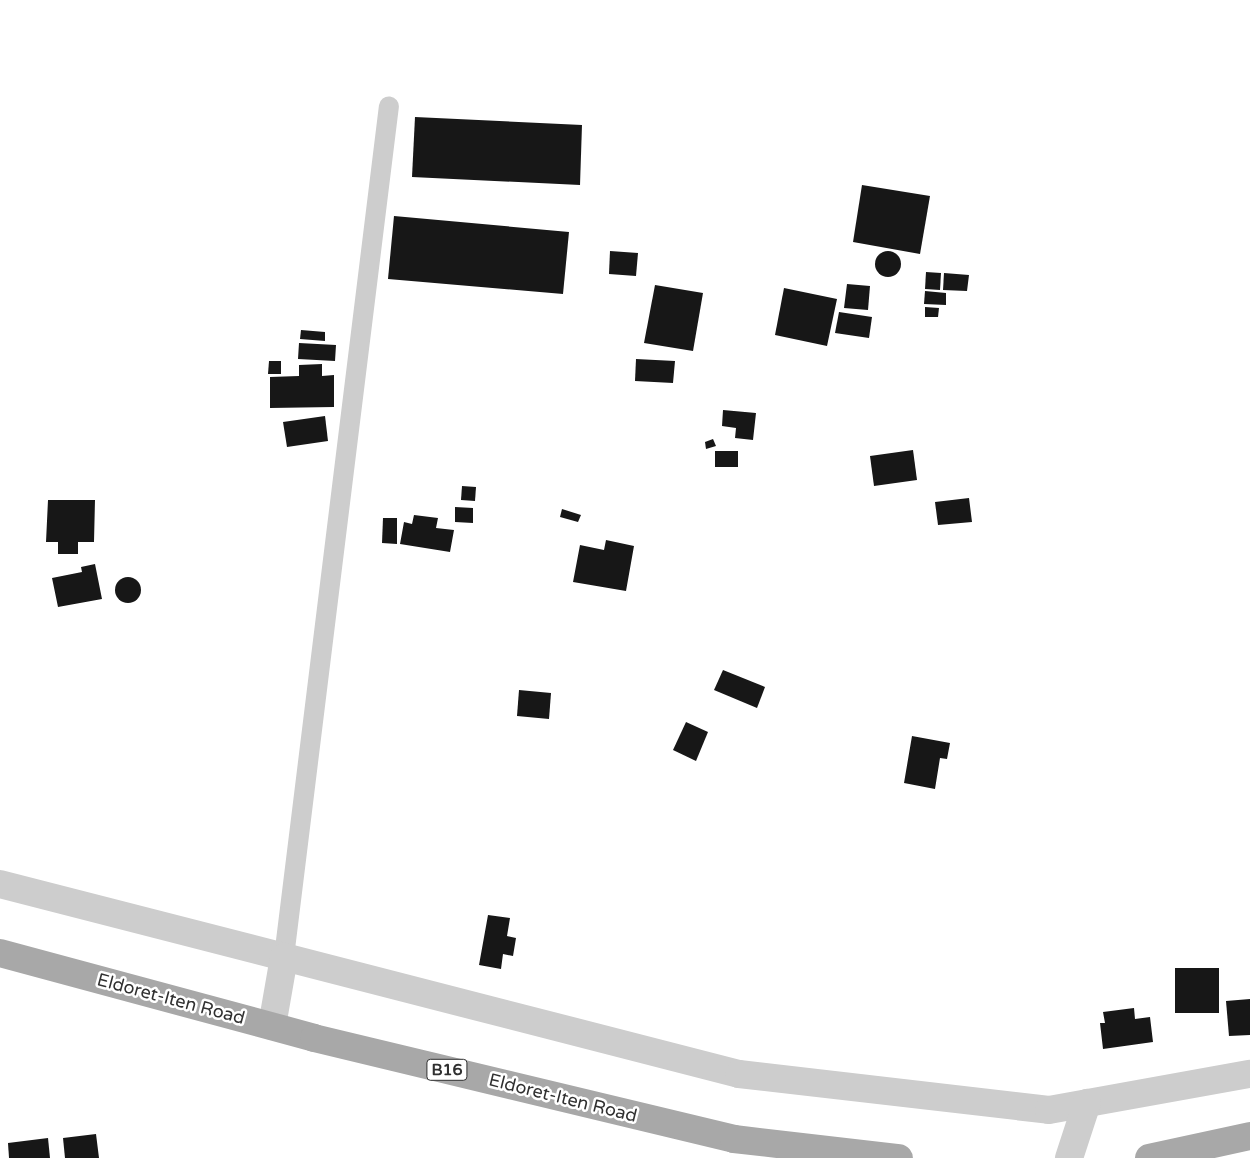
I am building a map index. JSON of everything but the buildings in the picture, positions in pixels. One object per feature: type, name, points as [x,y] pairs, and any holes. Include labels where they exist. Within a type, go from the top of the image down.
[{"type":"main road","name":"Eldoret-Iten Road","points":[[0,953],[272,1026],[734,1139],[900,1158]]},
{"type":"main road","points":[[1149,1158],[1250,1136]]},
{"type":"street","points":[[0,884],[738,1074],[1049,1110],[1250,1074]]},
{"type":"street","points":[[272,1026],[284,957]]},
{"type":"street","points":[[1069,1158],[1087,1103]]},
{"type":"lane","points":[[284,957],[389,106]]}]
